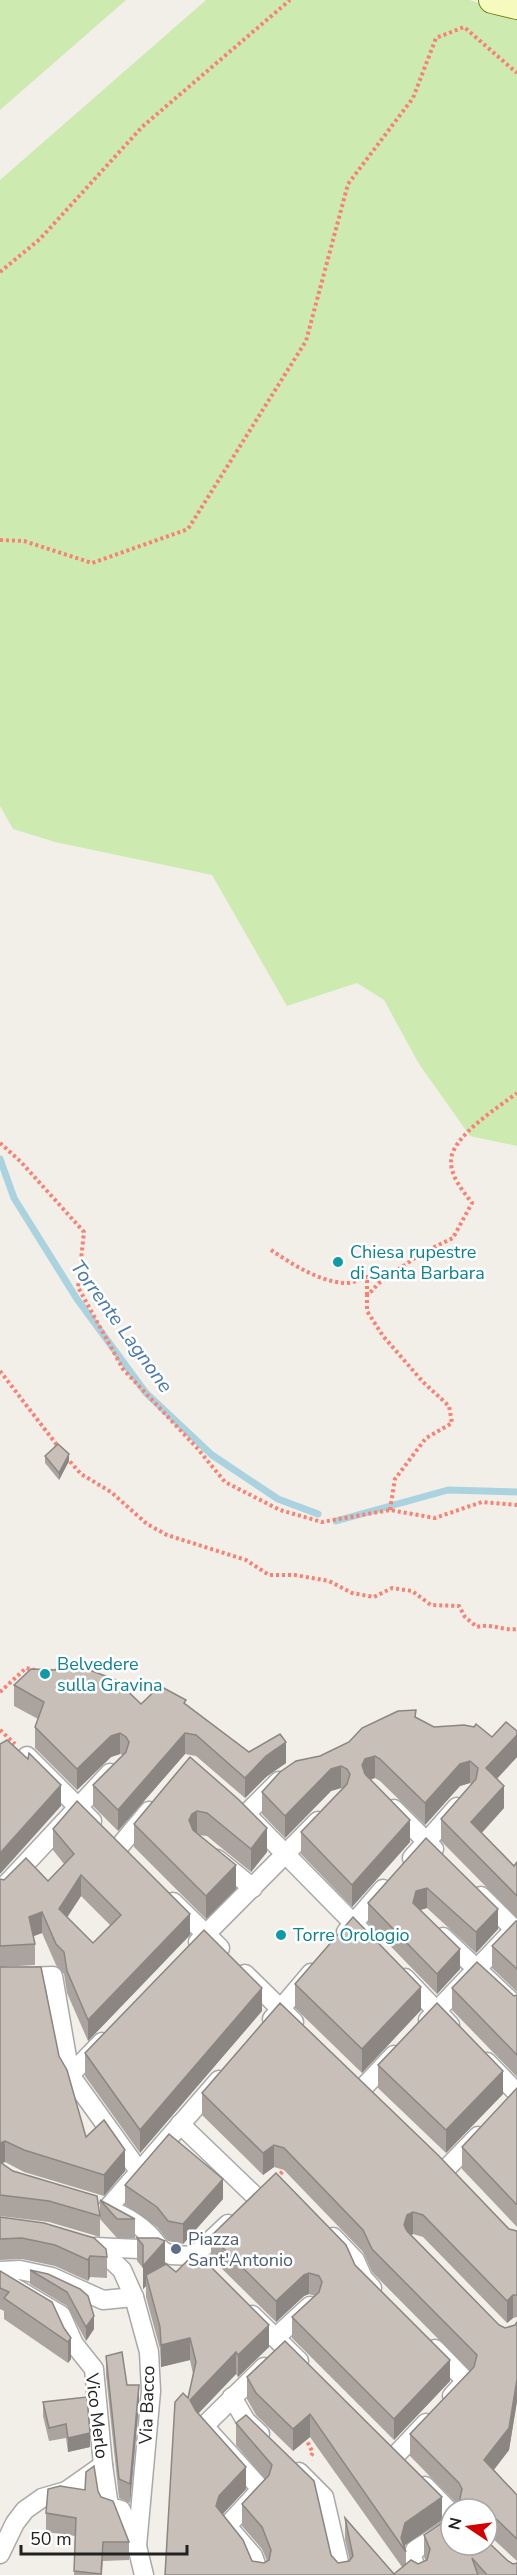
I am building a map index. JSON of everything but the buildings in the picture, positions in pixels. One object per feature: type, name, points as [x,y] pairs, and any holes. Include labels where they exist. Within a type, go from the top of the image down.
[{"type":"main road","points":[[492,0],[517,6]]},
{"type":"street","points":[[27,1756],[135,1863]]},
{"type":"street","points":[[0,1891],[77,1806],[118,1765]]},
{"type":"street","points":[[246,1814],[273,1786],[291,1773]]},
{"type":"street","points":[[258,2034],[468,1794]]},
{"type":"street","points":[[110,1839],[161,1797]]},
{"type":"street","points":[[381,1797],[450,1865]]},
{"type":"street","points":[[230,1799],[376,1947]]},
{"type":"street","points":[[182,1959],[331,1807]]},
{"type":"street","points":[[200,1845],[253,1888]]},
{"type":"street","points":[[362,2089],[516,1930],[466,1881]]},
{"type":"street","points":[[158,1887],[305,2033]]},
{"type":"street","points":[[433,1927],[517,2007]]},
{"type":"street","points":[[391,1963],[460,2035]]},
{"type":"street","points":[[0,1978],[53,1977],[70,2075],[139,2171]]},
{"type":"street","points":[[70,2075],[118,2026]]},
{"type":"street","points":[[477,2052],[514,2098]]},
{"type":"street","points":[[107,2209],[229,2068]]},
{"type":"street","points":[[346,2073],[379,2105]]},
{"type":"street","points":[[446,2169],[493,2121]]},
{"type":"street","points":[[180,2124],[256,2197]]},
{"type":"street","points":[[429,2153],[462,2186]]},
{"type":"street","points":[[194,2256],[276,2178]]},
{"type":"street","points":[[87,2204],[129,2218],[166,2252]]},
{"type":"street","points":[[324,2227],[355,2260],[363,2278],[386,2301]]},
{"type":"street","points":[[76,2242],[100,2249],[166,2252],[194,2256],[210,2273]]},
{"type":"street","name":"Via Bacco","points":[[100,2249],[122,2270],[134,2297],[149,2352],[151,2391],[138,2547],[144,2575]]},
{"type":"street","points":[[0,2271],[21,2270],[52,2277],[102,2300],[134,2297]]},
{"type":"street","name":"Vico Merlo","points":[[0,2279],[62,2315],[74,2344],[94,2369],[109,2507],[121,2510],[138,2547]]},
{"type":"street","points":[[260,2575],[253,2556],[227,2526],[261,2489],[204,2426],[280,2343],[311,2305]]},
{"type":"street","points":[[242,2306],[308,2371]]},
{"type":"street","points":[[394,2456],[466,2381],[426,2340]]},
{"type":"street","points":[[232,2397],[246,2421],[324,2497],[342,2575]]},
{"type":"street","points":[[379,2441],[439,2501]]},
{"type":"street","points":[[0,2554],[15,2523],[25,2510],[42,2498],[66,2491],[103,2465]]},
{"type":"street","points":[[419,2575],[412,2557],[415,2550],[439,2535]]},
{"type":"path","points":[[0,272],[40,239],[141,127],[290,0]]},
{"type":"path","points":[[0,540],[24,541],[92,563],[188,529],[306,341],[348,184],[413,98],[436,38],[464,27],[517,73]]},
{"type":"path","points":[[367,1296],[379,1283],[422,1253],[453,1238],[472,1203],[456,1181],[451,1161],[460,1138],[517,1093]]},
{"type":"path","points":[[0,1143],[21,1162],[84,1232],[78,1287],[123,1369],[197,1448],[225,1482],[280,1510],[322,1522],[390,1510],[435,1518],[482,1502],[517,1504]]},
{"type":"path","points":[[271,1250],[288,1262],[320,1277],[346,1284],[367,1277],[367,1311],[383,1336],[423,1382],[449,1406],[452,1423],[426,1438],[395,1479],[390,1510]]},
{"type":"path","points":[[0,1371],[81,1474],[111,1492],[147,1524],[167,1535],[246,1560],[269,1575],[295,1575],[328,1581],[352,1593],[374,1597],[392,1588],[412,1591],[431,1605],[459,1605],[465,1617],[477,1627],[488,1624],[510,1630],[517,1629]]},
{"type":"path","points":[[0,1692],[26,1668],[36,1670]]},
{"type":"path","points":[[276,2178],[291,2163]]},
{"type":"path","points":[[299,2472],[313,2453],[305,2440],[304,2431]]},
{"type":"green space","points":[[0,0],[126,0],[0,110]]},
{"type":"green space","points":[[206,0],[470,0],[517,17],[517,1146],[470,1136],[419,1064],[384,1000],[357,983],[287,1006],[212,875],[55,842],[13,829],[0,806],[0,180]]},
{"type":"waterway","name":"Torrente Lagnone","points":[[0,1159],[14,1198],[77,1299],[146,1393],[212,1455],[278,1499],[318,1514]]},
{"type":"waterway","name":"Torrente Lagnone","points":[[336,1521],[448,1490],[517,1492]]},
{"type":"place","name":"Chiesa rupestre di Santa Barbara","points":[[338,1262]]},
{"type":"place","name":"Belvedere sulla Gravina","points":[[45,1674]]},
{"type":"place","name":"Torre Orologio","points":[[281,1935]]},
{"type":"place","name":"Piazza Sant'Antonio","points":[[176,2249]]}]
